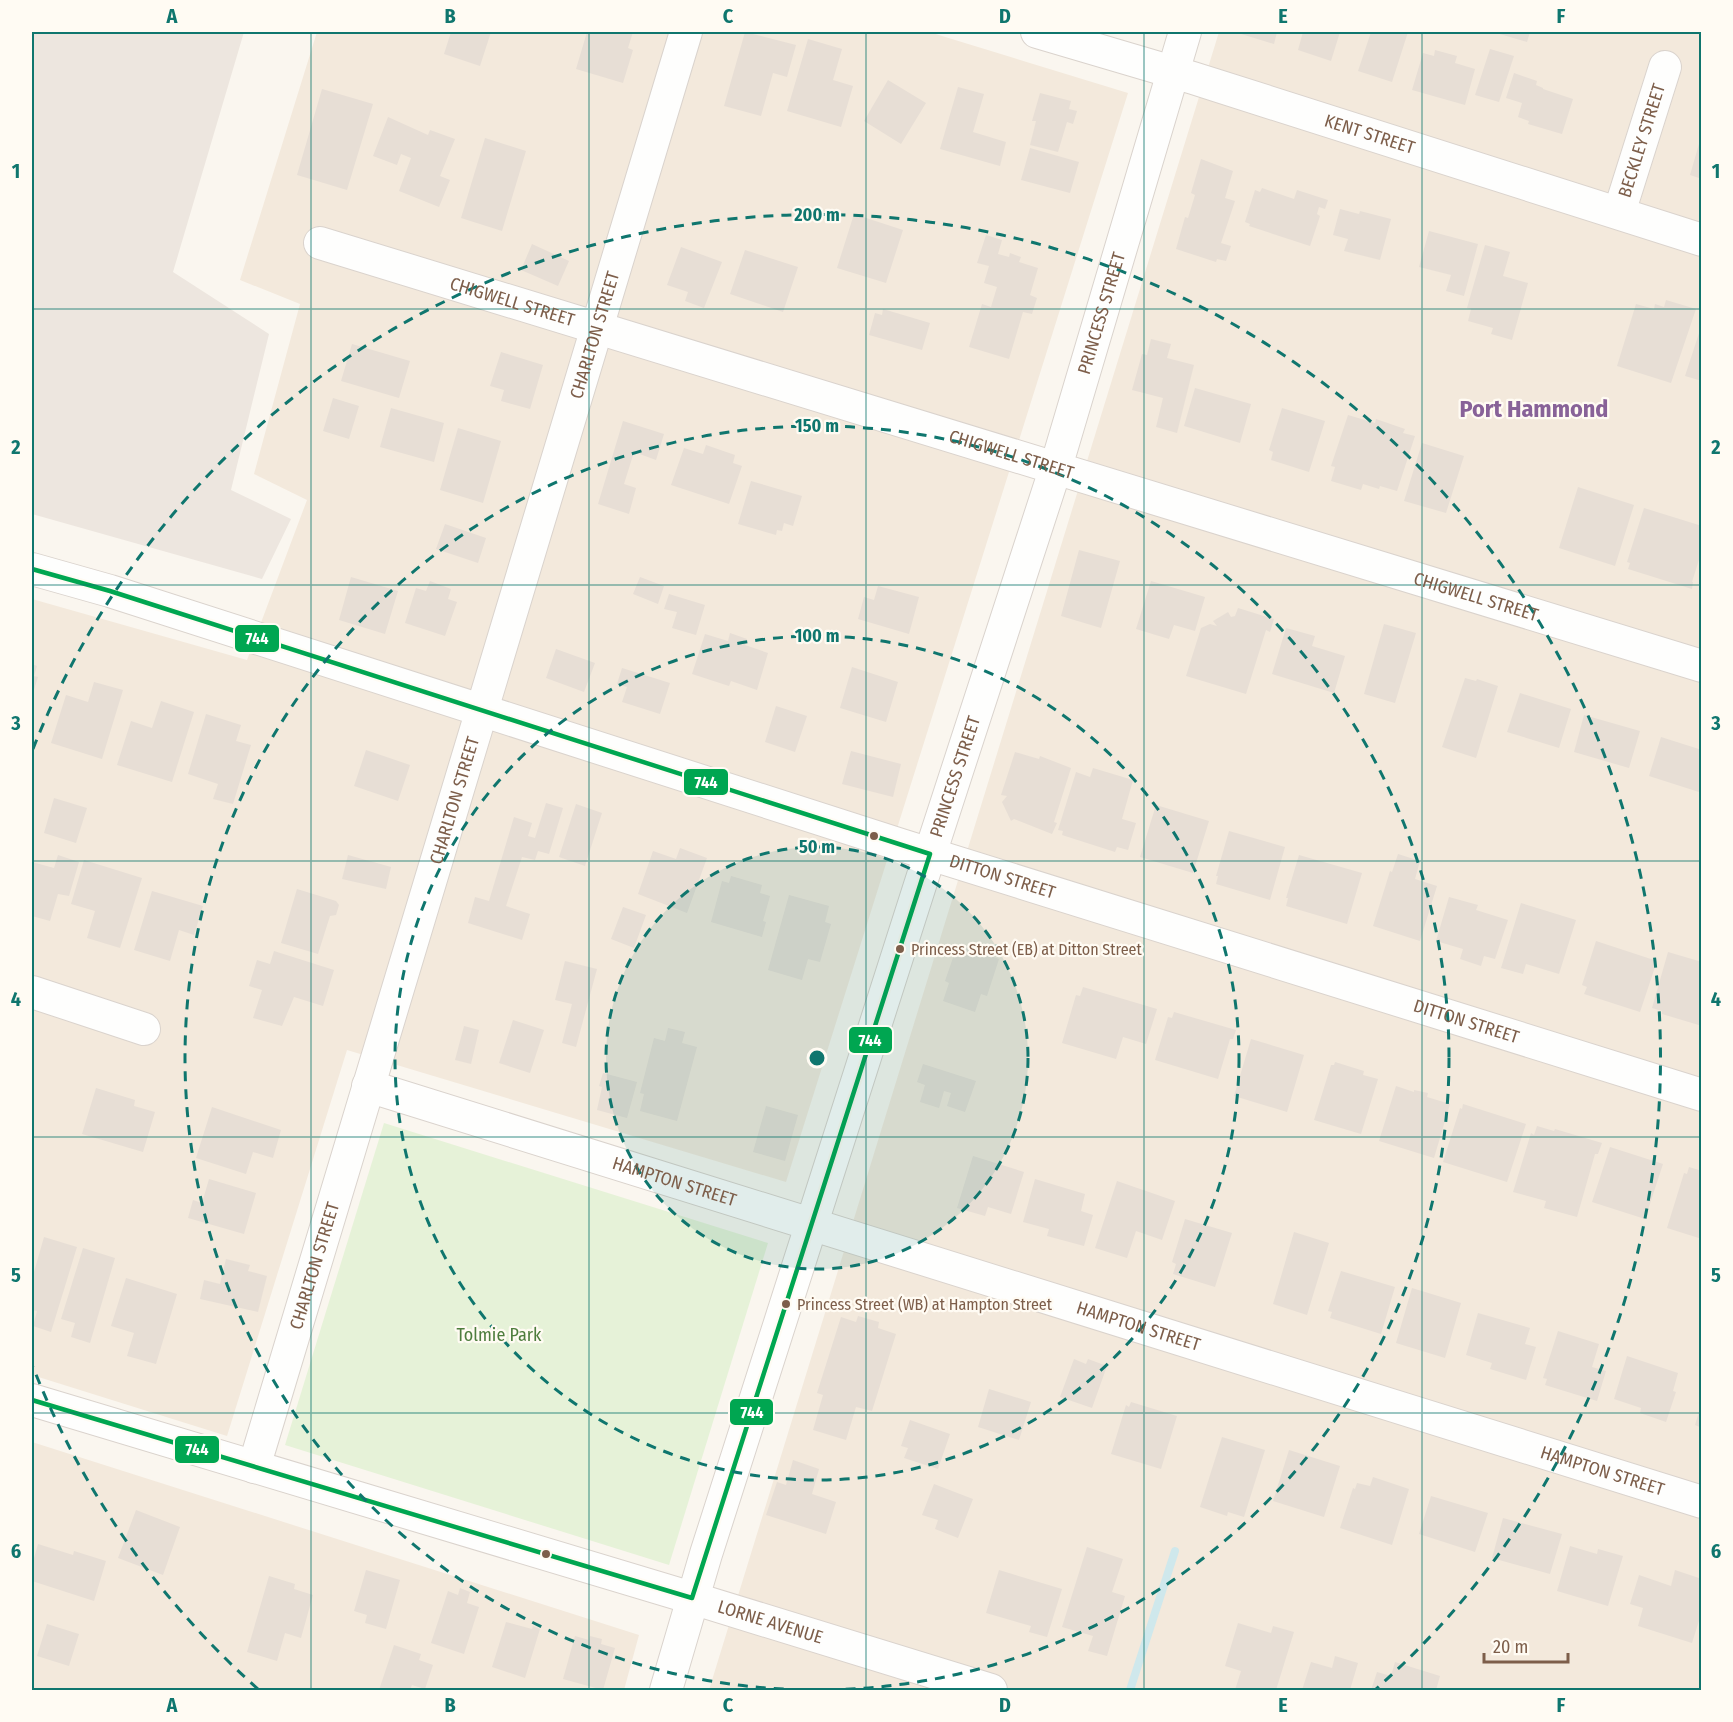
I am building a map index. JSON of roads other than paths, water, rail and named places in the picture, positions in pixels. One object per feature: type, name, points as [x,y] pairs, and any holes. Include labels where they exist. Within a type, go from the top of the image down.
[{"type":"street","name":"CHARLTON STREET","points":[[254,1467],[686,32]]},
{"type":"street","name":"KENT STREET","points":[[1037,32],[1173,72],[1701,240]]},
{"type":"street","name":"PRINCESS STREET","points":[[666,1690],[692,1598],[1056,467],[1185,32]]},
{"type":"street","name":"BECKLEY STREET","points":[[1619,213],[1665,67]]},
{"type":"street","name":"CHIGWELL STREET","points":[[320,243],[1701,666]]},
{"type":"street","name":"DITTON STREET","points":[[32,569],[110,591],[930,854],[1701,1095]]},
{"type":"street","points":[[32,992],[144,1029]]},
{"type":"street","name":"HAMPTON STREET","points":[[368,1086],[1701,1502]]},
{"type":"street","name":"LORNE AVENUE","points":[[32,1400],[991,1690]]},
{"type":"waterway","points":[[1130,1690],[1175,1551]]},
{"type":"place","name":"Princess Street (EB) at Ditton Street","points":[[900,949]]},
{"type":"place","name":"Princess Street (WB) at Hampton Street","points":[[786,1304]]},
{"type":"district","name":"Port Hammond","points":[[1534,409]]},
{"type":"park label","name":"Tolmie Park","points":[[499,1335]]}]
